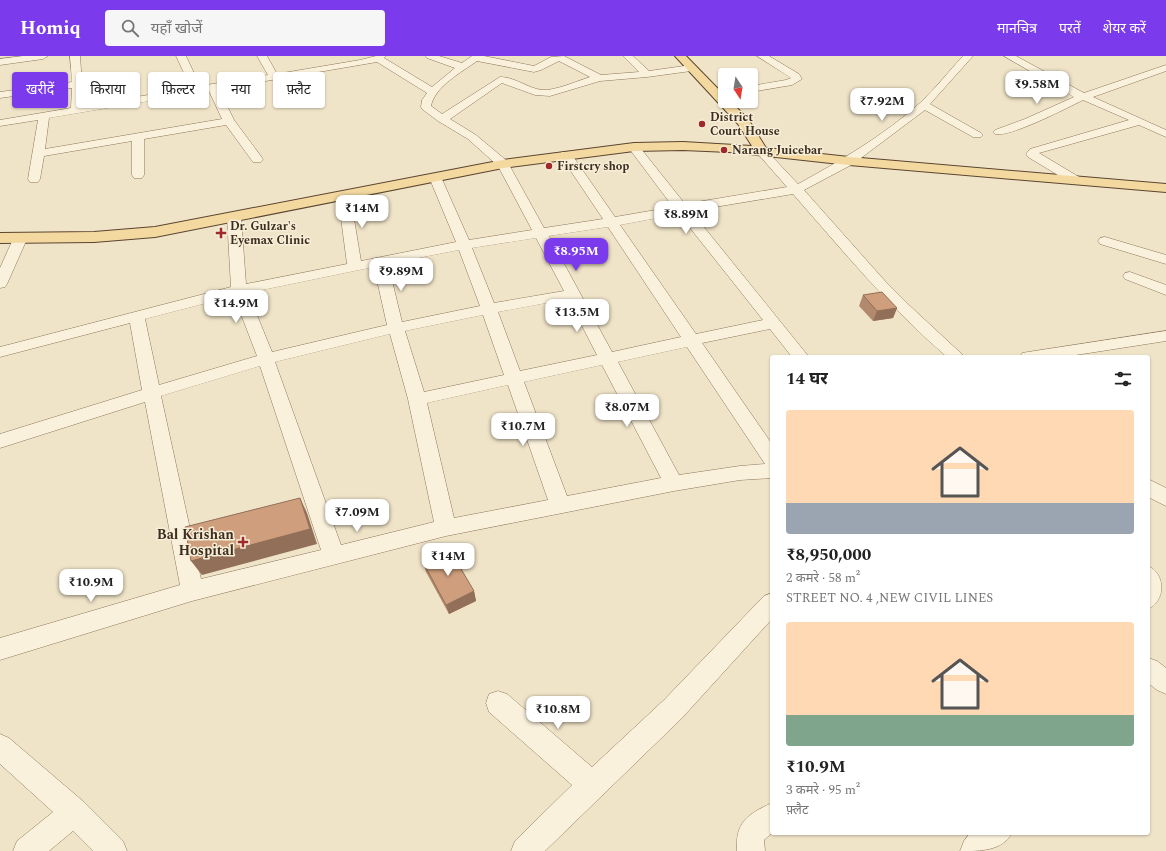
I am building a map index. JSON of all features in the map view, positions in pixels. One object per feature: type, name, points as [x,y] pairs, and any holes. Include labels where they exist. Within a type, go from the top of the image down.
[{"type":"main road","points":[[680,56],[691,68],[718,91]]},
{"type":"main road","points":[[732,108],[743,122],[762,152]]},
{"type":"main road","points":[[0,238],[20,239],[94,237],[142,233],[234,218],[503,164],[634,147],[683,146],[762,152],[849,161],[1166,188]]},
{"type":"street","points":[[2,60],[43,56]]},
{"type":"street","points":[[75,56],[76,72]]},
{"type":"street","points":[[181,56],[188,72]]},
{"type":"street","points":[[262,56],[273,75]]},
{"type":"street","points":[[430,56],[462,67]]},
{"type":"street","points":[[628,56],[647,74]]},
{"type":"street","points":[[758,88],[788,83],[797,79],[795,76],[762,56]]},
{"type":"street","points":[[0,352],[239,290],[354,266],[464,245],[539,232],[612,222],[797,189],[849,161],[924,105],[968,56]]},
{"type":"street","points":[[1009,56],[1082,97],[1140,121],[1166,134]]},
{"type":"street","points":[[298,72],[357,60],[380,57],[433,92]]},
{"type":"street","points":[[599,78],[561,58],[554,58],[543,67],[534,69],[477,57],[462,67],[433,92],[427,98],[426,107],[442,119],[472,137],[503,164],[674,483]]},
{"type":"street","points":[[442,119],[500,80],[507,80],[539,93],[550,93],[599,78],[647,74],[691,68]]},
{"type":"street","points":[[1000,132],[1029,121],[1082,97],[1166,68]]},
{"type":"street","points":[[209,89],[273,77]]},
{"type":"street","points":[[0,95],[76,84]]},
{"type":"street","points":[[213,88],[229,121],[257,159]]},
{"type":"street","points":[[0,123],[148,99]]},
{"type":"street","points":[[924,105],[978,135]]},
{"type":"street","points":[[34,179],[44,116]]},
{"type":"street","points":[[39,153],[229,121]]},
{"type":"street","points":[[1075,180],[1032,154],[1039,150],[1073,139],[1140,121]]},
{"type":"street","points":[[138,136],[138,176]]},
{"type":"street","points":[[634,147],[798,355]]},
{"type":"street","points":[[762,152],[797,189],[867,271],[948,355]]},
{"type":"street","points":[[566,155],[770,456]]},
{"type":"street","points":[[435,177],[489,309],[560,505]]},
{"type":"street","points":[[344,195],[354,266]]},
{"type":"street","points":[[234,218],[239,290],[266,359],[334,556]]},
{"type":"street","points":[[0,284],[20,239]]},
{"type":"street","points":[[1105,241],[1166,260]]},
{"type":"street","points":[[380,261],[396,328],[417,399],[446,528]]},
{"type":"street","points":[[1130,276],[1166,290]]},
{"type":"street","points":[[0,441],[152,392],[266,359],[396,328],[573,294]]},
{"type":"street","points":[[136,316],[192,590]]},
{"type":"street","points":[[417,399],[773,323]]},
{"type":"street","points":[[1041,355],[1166,336]]},
{"type":"street","points":[[0,649],[192,590],[446,528],[674,483],[740,473],[770,471]]},
{"type":"street","points":[[1150,487],[1166,498]]},
{"type":"street","points":[[1150,578],[1155,585],[1155,591],[1150,597]]},
{"type":"street","points":[[525,851],[592,785],[673,709],[770,605]]},
{"type":"street","points":[[1150,670],[1166,682]]},
{"type":"street","points":[[498,703],[592,785]]},
{"type":"street","points":[[0,747],[74,812],[113,851]]},
{"type":"street","points":[[27,851],[74,812]]},
{"type":"street","points":[[751,851],[750,836],[759,825],[770,818]]},
{"type":"street","points":[[974,851],[980,843],[994,835]]},
{"type":"building","points":[[882,292],[897,308],[877,311],[863,295]]},
{"type":"building","points":[[300,498],[310,529],[191,561],[185,527]]},
{"type":"building","points":[[450,550],[474,591],[446,605],[423,562]]},
{"type":"place","name":"District Court House","points":[[702,124]]},
{"type":"place","name":"Narang Juicebar","points":[[724,150]]},
{"type":"place","name":"Firstcry shop","points":[[549,166]]},
{"type":"place","name":"Dr. Gulzar's Eyemax Clinic","points":[[221,233]]},
{"type":"place","name":"Bal Krishan Hospital","points":[[243,542]]}]
